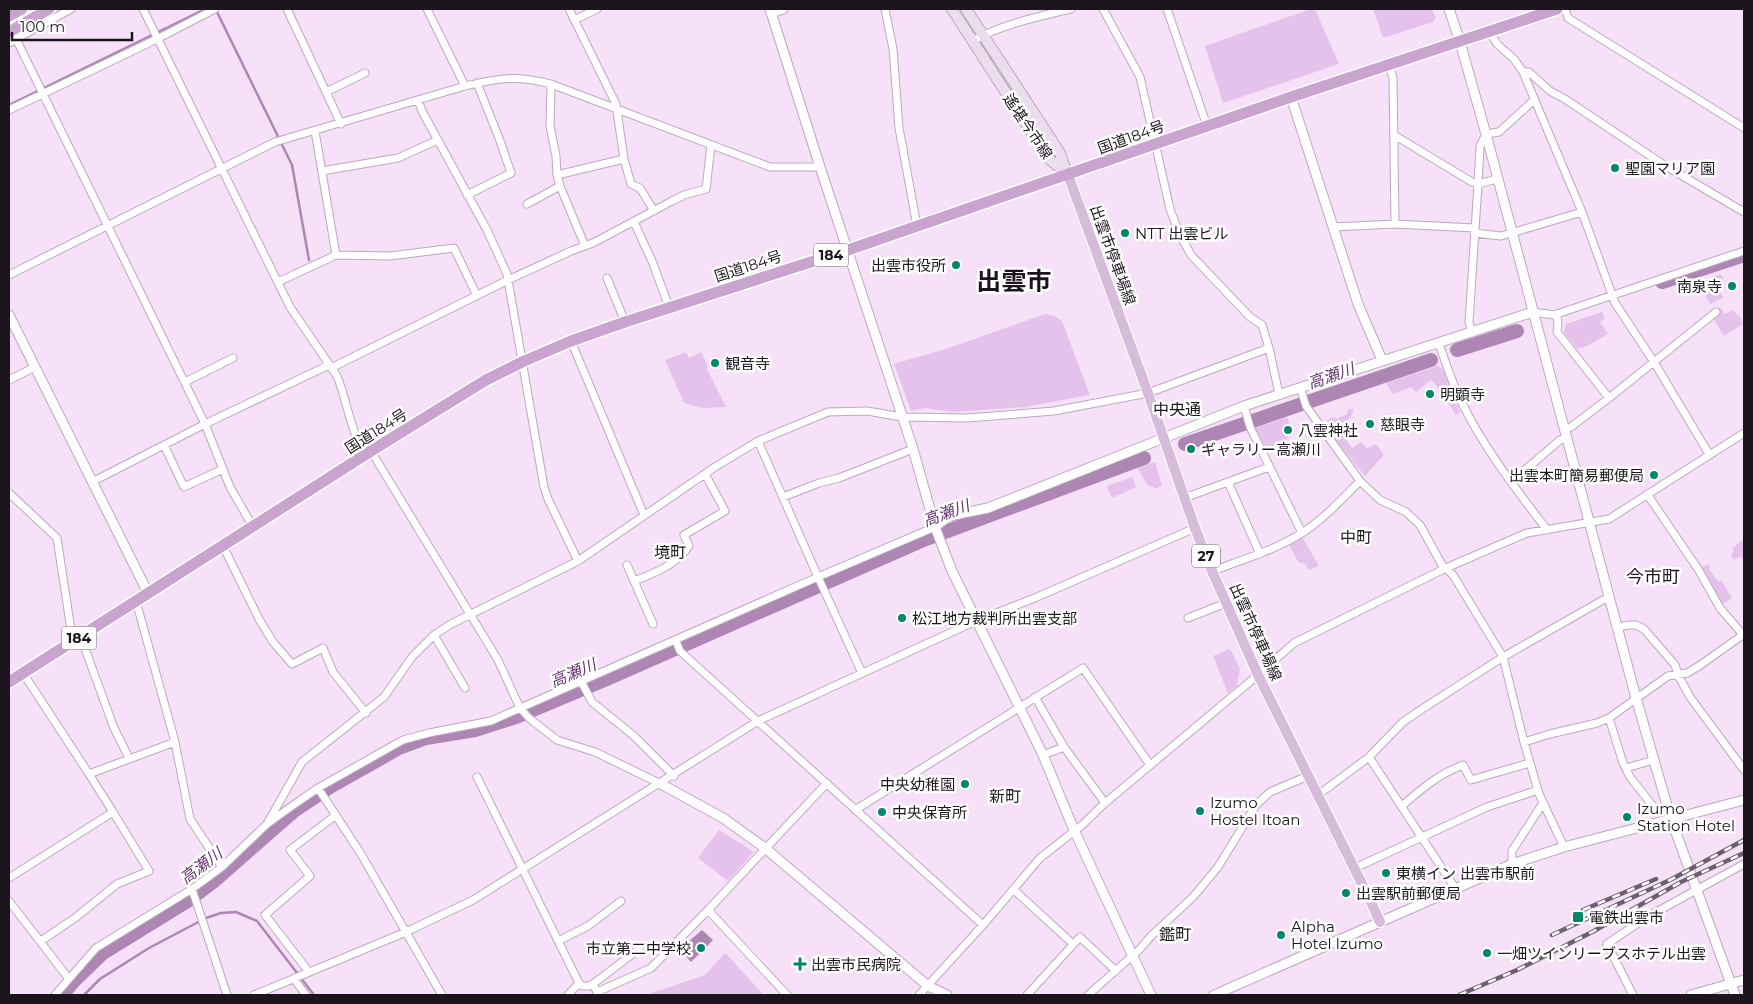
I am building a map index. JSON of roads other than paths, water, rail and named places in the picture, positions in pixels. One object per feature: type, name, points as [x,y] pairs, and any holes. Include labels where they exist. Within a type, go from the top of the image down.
[{"type":"highway","points":[[9,16],[22,9]]},
{"type":"highway","points":[[13,35],[49,9]]},
{"type":"highway","name":"国道184号","points":[[14,677],[371,451],[486,380],[522,362],[624,322],[848,250],[1291,97],[1557,9]]},
{"type":"main road","name":"遙堪今市線","points":[[952,9],[1048,158],[1068,175]]},
{"type":"main road","name":"遙堪今市線","points":[[966,9],[1060,153],[1068,175]]},
{"type":"main road","name":"出雲市停車場線","points":[[1068,175],[1212,571],[1258,675],[1380,922]]},
{"type":"street","points":[[9,43],[13,35],[71,9]]},
{"type":"street","points":[[9,110],[215,9]]},
{"type":"street","points":[[287,9],[341,124]]},
{"type":"street","points":[[427,9],[465,86]]},
{"type":"street","points":[[569,9],[617,108],[624,159],[631,184],[640,188],[654,211]]},
{"type":"street","points":[[574,20],[597,9]]},
{"type":"street","points":[[783,9],[771,11],[913,449],[935,528],[952,571],[1042,755],[1074,830],[1134,955],[1151,995]]},
{"type":"street","points":[[885,9],[894,49],[899,128],[917,226]]},
{"type":"street","points":[[973,41],[982,35],[1040,12],[1070,9]]},
{"type":"street","points":[[1104,9],[1140,77],[1170,210],[1183,240],[1191,255],[1250,318],[1262,325],[1279,394]]},
{"type":"street","points":[[1167,9],[1207,126]]},
{"type":"street","points":[[1449,9],[1486,134],[1636,698],[1671,819],[1735,995]]},
{"type":"street","points":[[1565,9],[1568,18],[1744,128]]},
{"type":"street","points":[[145,10],[157,39],[296,318],[337,376],[342,387],[355,436],[362,449],[371,451],[469,616],[498,660],[520,708],[529,718],[558,740],[595,752],[661,784],[722,818],[765,848],[928,990],[947,995]]},
{"type":"street","points":[[1490,32],[1497,44],[1514,59],[1523,72],[1582,212],[1615,303],[1654,362],[1710,454]]},
{"type":"street","points":[[13,35],[109,224],[185,382],[205,424],[230,487],[253,526]]},
{"type":"street","points":[[1389,64],[1393,78],[1395,224]]},
{"type":"street","points":[[1523,72],[1529,72],[1550,91],[1565,98],[1664,165],[1744,212]]},
{"type":"street","points":[[326,92],[365,73]]},
{"type":"street","points":[[9,275],[275,142],[465,86],[513,77],[551,84],[770,167],[820,167]]},
{"type":"street","points":[[468,194],[511,173],[499,138],[476,83]]},
{"type":"street","points":[[551,84],[550,126],[556,156],[557,175],[586,246]]},
{"type":"street","points":[[1291,97],[1358,304],[1382,360]]},
{"type":"street","points":[[418,100],[422,111],[468,194],[503,263],[508,280],[544,487],[578,561]]},
{"type":"street","points":[[1486,134],[1499,132],[1534,100]]},
{"type":"street","points":[[315,131],[336,255]]},
{"type":"street","points":[[1472,332],[1469,322],[1480,146],[1486,134]]},
{"type":"street","points":[[1394,135],[1472,182],[1478,184],[1497,179]]},
{"type":"street","points":[[322,171],[398,158],[438,140]]},
{"type":"street","points":[[92,482],[205,424],[508,280],[586,246],[684,195],[706,189],[711,145]]},
{"type":"street","points":[[557,175],[624,159]]},
{"type":"street","points":[[527,204],[560,186]]},
{"type":"street","points":[[1333,227],[1395,224],[1474,231],[1501,236],[1582,212]]},
{"type":"street","points":[[634,222],[652,261],[669,308]]},
{"type":"street","points":[[278,282],[336,255],[390,256],[454,248],[477,296]]},
{"type":"street","points":[[55,995],[96,948],[192,889],[222,867],[267,824],[318,788],[403,740],[429,733],[491,722],[818,577],[935,528],[950,516],[988,508],[1244,406],[1534,312],[1556,314],[1744,251]]},
{"type":"street","points":[[607,278],[624,322]]},
{"type":"street","points":[[1511,482],[1560,440],[1571,427],[1716,312]]},
{"type":"street","points":[[1556,314],[1558,322],[1557,332],[1609,398]]},
{"type":"street","points":[[9,315],[148,593]]},
{"type":"street","points":[[572,341],[644,515]]},
{"type":"street","points":[[1438,344],[1461,401],[1473,423],[1511,482],[1547,530]]},
{"type":"street","points":[[267,824],[302,762],[384,697],[412,657],[434,635],[451,624],[578,561],[705,474],[758,441],[828,412],[867,410],[902,417],[967,418],[1054,411],[1148,393],[1269,348]]},
{"type":"street","points":[[185,382],[233,358]]},
{"type":"street","points":[[9,380],[34,368]]},
{"type":"street","points":[[1300,387],[1306,406],[1360,481],[1380,500],[1406,512],[1420,525],[1442,566],[1453,575],[1503,657],[1538,790],[1564,847]]},
{"type":"street","points":[[1244,406],[1250,427],[1302,533]]},
{"type":"street","points":[[919,995],[928,990],[1040,858],[1081,826],[1294,643],[1446,568],[1527,533],[1609,518],[1744,433]]},
{"type":"street","points":[[758,441],[862,673]]},
{"type":"street","points":[[164,445],[184,487],[223,468]]},
{"type":"street","points":[[783,497],[819,483],[839,478],[913,449]]},
{"type":"street","points":[[1184,498],[1269,467]]},
{"type":"street","points":[[634,581],[666,568],[690,546],[684,535],[725,511],[705,474]]},
{"type":"street","points":[[1212,571],[1260,554],[1302,533],[1327,514],[1360,481]]},
{"type":"street","points":[[1228,482],[1260,554]]},
{"type":"street","points":[[9,493],[57,538],[71,630],[84,646],[114,728],[129,758]]},
{"type":"street","points":[[1524,742],[1597,723],[1609,718],[1668,676],[1687,673],[1744,635],[1720,608],[1698,569],[1647,494]]},
{"type":"street","points":[[254,995],[406,932],[473,900],[674,776],[758,721],[976,621],[1195,528]]},
{"type":"street","points":[[223,546],[259,620],[279,650],[292,664],[323,648],[333,672],[366,713]]},
{"type":"street","points":[[627,564],[654,624]]},
{"type":"street","points":[[1318,795],[1369,757],[1409,718],[1503,657],[1603,600],[1610,598]]},
{"type":"street","points":[[136,601],[175,742],[190,819],[222,867]]},
{"type":"street","points":[[1188,618],[1226,603]]},
{"type":"street","points":[[1618,627],[1636,625],[1644,629],[1675,665],[1678,675],[1690,697],[1744,770]]},
{"type":"street","points":[[434,635],[465,688]]},
{"type":"street","points":[[676,641],[680,651],[983,925]]},
{"type":"street","points":[[855,810],[1018,707],[1084,668],[1150,765]]},
{"type":"street","points":[[14,677],[89,774],[149,871],[117,884],[75,918],[40,941]]},
{"type":"street","points":[[582,683],[592,702],[634,736],[674,776]]},
{"type":"street","points":[[1035,698],[1064,747],[1105,804]]},
{"type":"street","points":[[1609,718],[1630,777],[1652,805]]},
{"type":"street","points":[[89,774],[175,742]]},
{"type":"street","points":[[1042,755],[1064,747]]},
{"type":"street","points":[[1369,757],[1455,888]]},
{"type":"street","points":[[1626,768],[1654,760]]},
{"type":"street","points":[[1402,806],[1428,783],[1448,771],[1463,765],[1471,780],[1530,763]]},
{"type":"street","points":[[477,776],[579,983],[582,986],[593,984],[639,949]]},
{"type":"street","points":[[1088,995],[1134,955],[1193,897],[1218,867],[1256,805],[1270,792],[1308,776]]},
{"type":"street","points":[[593,984],[597,992],[651,968],[827,783]]},
{"type":"street","points":[[318,788],[361,854],[442,995]]},
{"type":"street","points":[[1355,868],[1487,807],[1538,790]]},
{"type":"street","points":[[1214,995],[1512,864],[1564,847],[1744,800]]},
{"type":"street","points":[[1512,864],[1512,851],[1543,803]]},
{"type":"street","points":[[9,878],[113,812]]},
{"type":"street","points":[[309,972],[265,915],[310,876],[290,850],[336,815]]},
{"type":"street","points":[[1634,995],[1607,944],[1647,917],[1744,864]]},
{"type":"street","points":[[192,889],[227,995]]},
{"type":"street","points":[[1014,889],[1073,944]]},
{"type":"street","points":[[558,941],[588,926],[621,900]]},
{"type":"street","points":[[9,901],[69,979]]},
{"type":"street","points":[[708,910],[787,995]]},
{"type":"street","points":[[1027,995],[1080,937],[1116,970]]},
{"type":"street","points":[[294,979],[306,995]]},
{"type":"street","points":[[1691,995],[1744,980]]},
{"type":"street","points":[[568,995],[579,983]]},
{"type":"waterway","points":[[9,105],[205,9]]},
{"type":"waterway","points":[[216,10],[292,165],[309,260]]},
{"type":"waterway","name":"高瀬川","points":[[1662,282],[1744,255]]},
{"type":"waterway","name":"高瀬川","points":[[1457,350],[1517,331]]},
{"type":"waterway","name":"高瀬川","points":[[1185,444],[1431,360]]},
{"type":"waterway","name":"高瀬川","points":[[62,995],[103,953],[189,900],[213,882],[294,811],[330,787],[399,748],[426,738],[475,730],[516,717],[921,541],[1144,458]]},
{"type":"waterway","points":[[84,995],[100,979],[149,948],[206,918],[221,913],[236,912],[257,921],[314,995]]},
{"type":"railway","points":[[1552,935],[1672,879],[1744,840]]},
{"type":"railway","points":[[1459,995],[1517,970],[1594,931],[1681,882],[1744,853]]},
{"type":"railway","points":[[1583,910],[1656,879]]},
{"type":"place","name":"聖園マリア園","points":[[1615,168]]},
{"type":"place","name":"NTT 出雲ビル","points":[[1125,233]]},
{"type":"place","name":"出雲市役所","points":[[956,265]]},
{"type":"place","name":"南泉寺","points":[[1732,286]]},
{"type":"place","name":"観音寺","points":[[715,363]]},
{"type":"place","name":"明顕寺","points":[[1430,394]]},
{"type":"place","name":"慈眼寺","points":[[1370,424]]},
{"type":"place","name":"八雲神社","points":[[1288,430]]},
{"type":"place","name":"ギャラリー高瀬川","points":[[1191,449]]},
{"type":"place","name":"出雲本町簡易郵便局","points":[[1654,475]]},
{"type":"place","name":"松江地方裁判所出雲支部","points":[[902,618]]},
{"type":"place","name":"中央幼稚園","points":[[965,784]]},
{"type":"place","name":"Izumo Hostel Itoan","points":[[1200,811]]},
{"type":"place","name":"中央保育所","points":[[882,812]]},
{"type":"place","name":"Izumo Station Hotel","points":[[1627,817]]},
{"type":"place","name":"東横イン 出雲市駅前","points":[[1386,873]]},
{"type":"place","name":"出雲駅前郵便局","points":[[1346,893]]},
{"type":"place","name":"電鉄出雲市","points":[[1578,917]]},
{"type":"place","name":"Alpha Hotel Izumo","points":[[1281,935]]},
{"type":"place","name":"市立第二中学校","points":[[701,948]]},
{"type":"place","name":"一畑ツインリーブスホテル出雲","points":[[1487,953]]},
{"type":"place","name":"出雲市民病院","points":[[800,964]]},
{"type":"district","name":"出雲市","points":[[1014,281]]},
{"type":"district","name":"中央通","points":[[1177,409]]},
{"type":"district","name":"中町","points":[[1356,537]]},
{"type":"district","name":"境町","points":[[670,552]]},
{"type":"district","name":"今市町","points":[[1653,577]]},
{"type":"district","name":"新町","points":[[1005,796]]},
{"type":"district","name":"鑑町","points":[[1175,934]]}]
